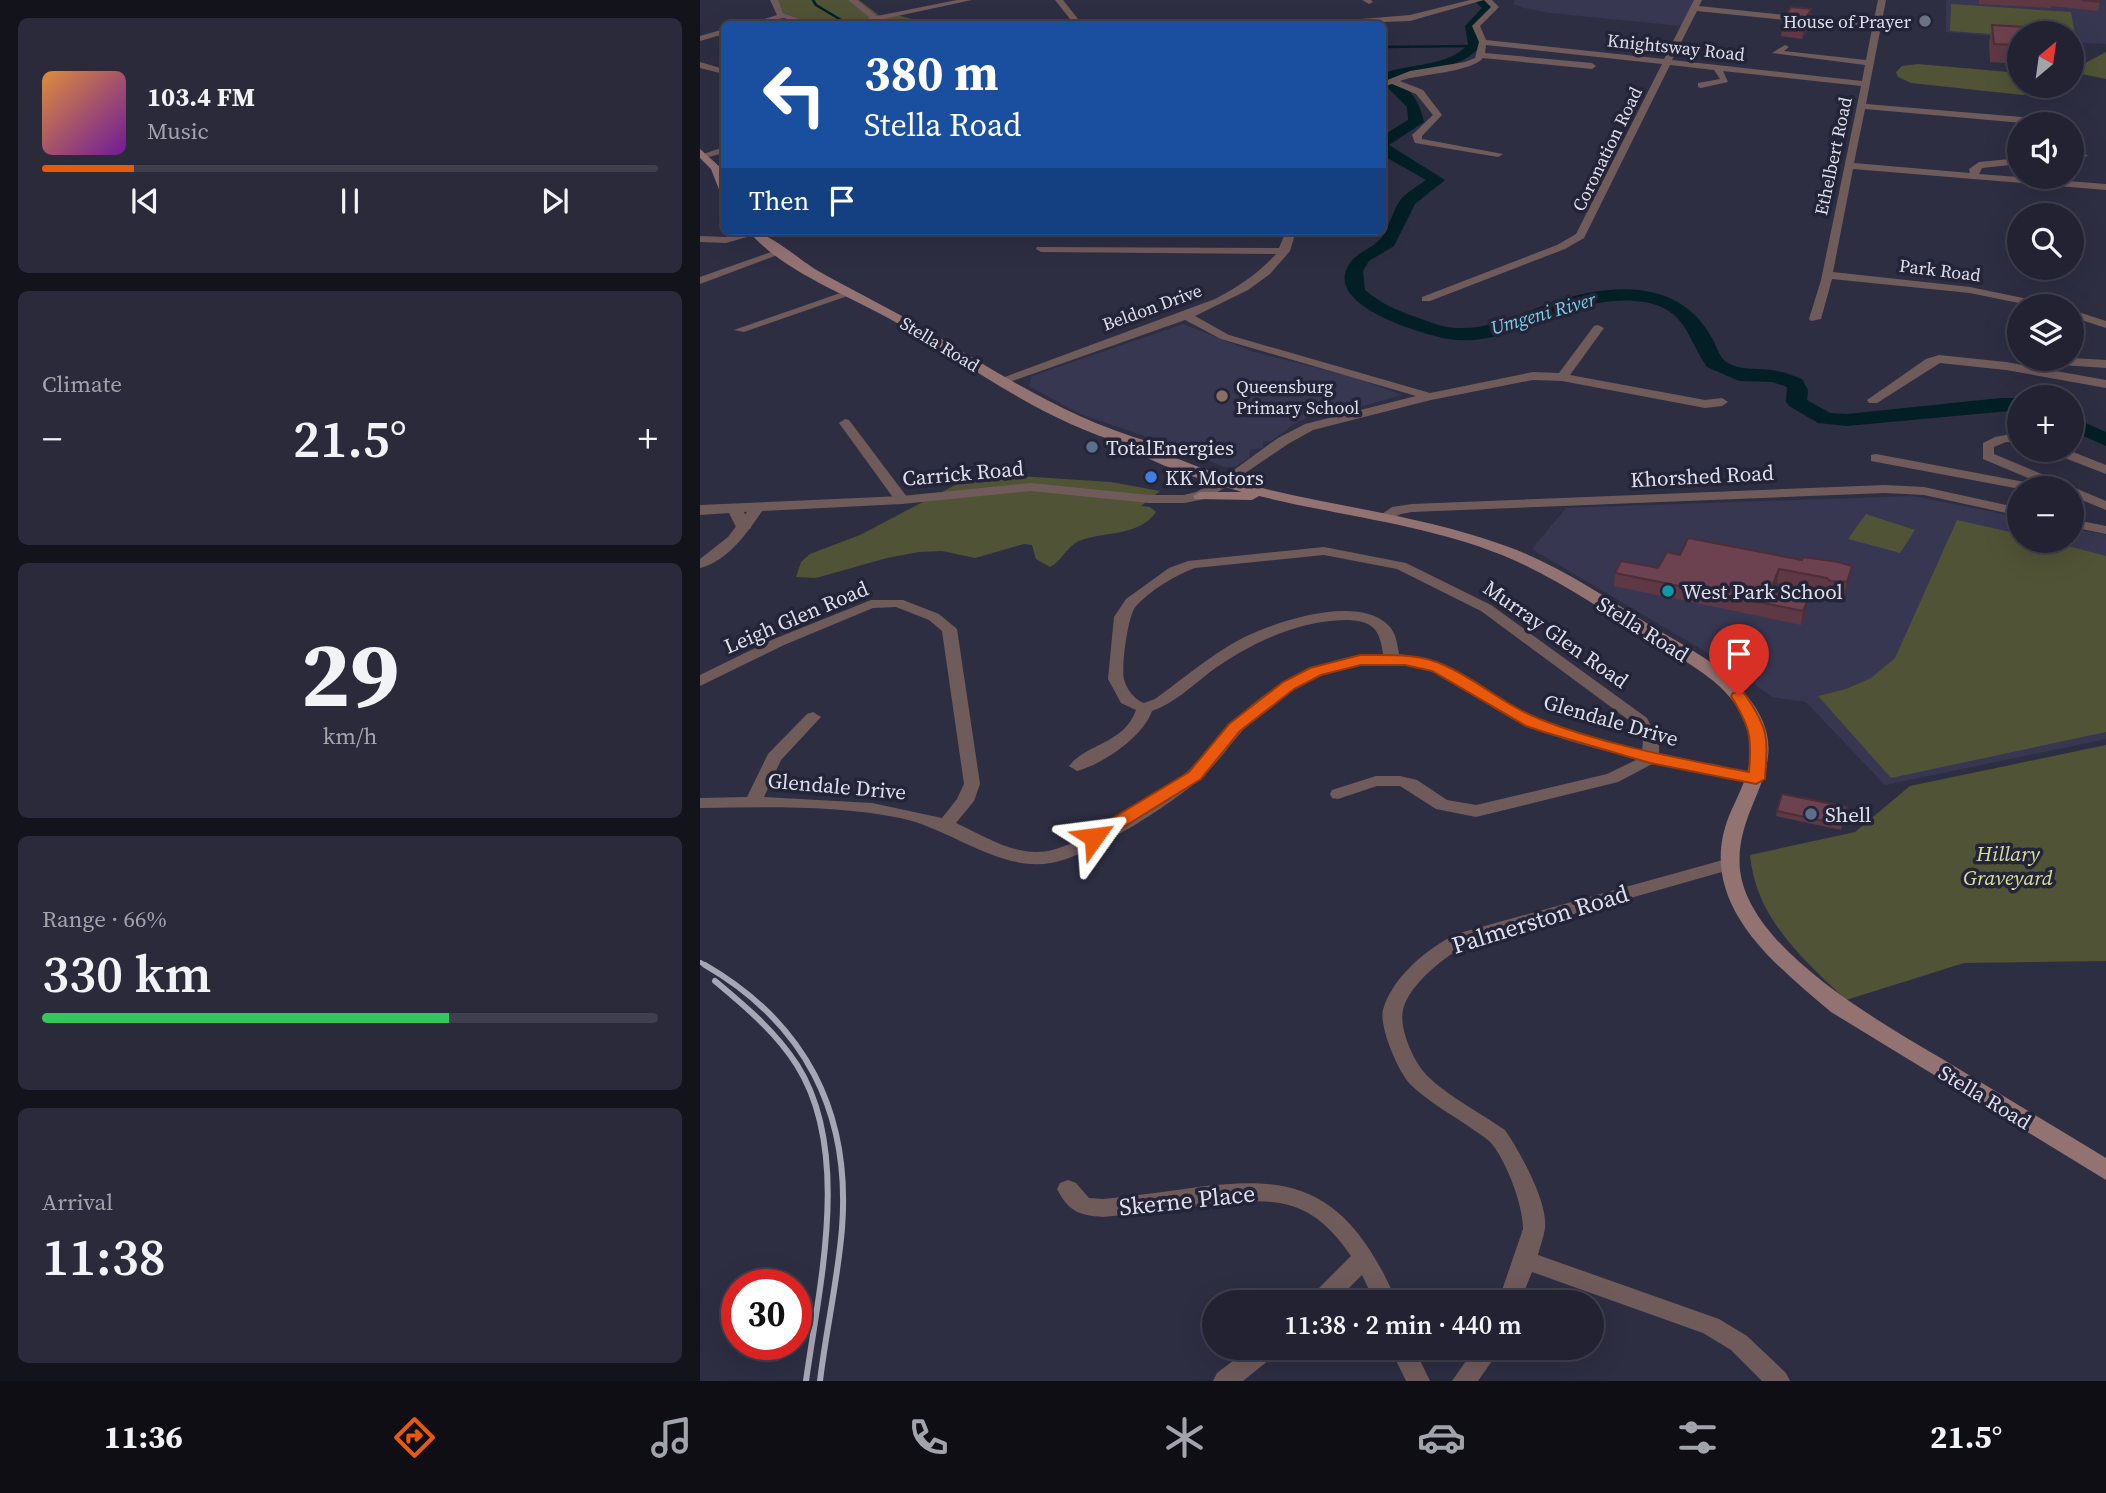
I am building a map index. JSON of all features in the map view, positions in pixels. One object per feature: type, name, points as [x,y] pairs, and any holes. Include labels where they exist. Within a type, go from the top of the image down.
[{"type":"main road","points":[[702,154],[716,167],[721,181]]},
{"type":"main road","name":"Stella Road","points":[[758,235],[778,253],[903,321],[1068,420],[1229,480],[1293,498],[1464,536],[1526,559],[1699,663],[1739,696],[1760,739],[1756,779],[1734,833],[1730,864],[1732,882],[1742,906],[1768,941],[1839,1006],[2106,1170]]},
{"type":"main road","points":[[1200,496],[1293,498]]},
{"type":"street","points":[[774,0],[778,12],[799,21]]},
{"type":"street","points":[[852,0],[876,19]]},
{"type":"street","points":[[866,21],[968,0]]},
{"type":"street","points":[[1059,0],[1076,21]]},
{"type":"street","points":[[1374,21],[1410,18],[1466,1],[1480,0]]},
{"type":"street","points":[[1386,84],[1413,73],[1474,62],[1482,55],[1483,42],[1476,26],[1495,7],[1488,0]]},
{"type":"street","name":"Ethelbert Road","points":[[1815,319],[1850,166],[1882,0]]},
{"type":"street","points":[[1695,4],[1877,27]]},
{"type":"street","name":"Coronation Road","points":[[1426,299],[1561,247],[1580,236],[1598,215],[1622,153],[1639,132],[1667,62],[1695,4]]},
{"type":"street","points":[[764,21],[783,16]]},
{"type":"street","points":[[700,39],[721,33]]},
{"type":"street","name":"Knightsway Road","points":[[1483,42],[1866,84]]},
{"type":"street","points":[[1786,44],[1776,52],[1871,59]]},
{"type":"street","points":[[1482,55],[1592,66]]},
{"type":"street","points":[[700,65],[721,71]]},
{"type":"street","points":[[1701,85],[1725,80],[1716,67]]},
{"type":"street","points":[[1395,82],[1420,93],[1425,97],[1429,109],[1438,116],[1417,135],[1418,141],[1498,153]]},
{"type":"street","points":[[1862,106],[2007,119]]},
{"type":"street","points":[[702,154],[721,151]]},
{"type":"street","points":[[1622,153],[1636,155]]},
{"type":"street","points":[[1975,177],[1974,169],[1979,165],[2007,162]]},
{"type":"street","points":[[1850,166],[2106,187]]},
{"type":"street","points":[[700,239],[726,240],[744,235]]},
{"type":"street","name":"Beldon Drive","points":[[1000,381],[1184,315],[1243,288],[1266,271],[1285,251],[1290,235]]},
{"type":"street","points":[[1041,248],[1285,251]]},
{"type":"street","points":[[700,281],[778,253]]},
{"type":"street","name":"Park Road","points":[[1827,275],[1970,290],[2007,298]]},
{"type":"street","points":[[740,331],[850,293]]},
{"type":"street","points":[[1184,315],[1225,337],[1431,396]]},
{"type":"street","points":[[2084,317],[2106,325]]},
{"type":"street","points":[[1562,377],[1598,328]]},
{"type":"street","points":[[1873,400],[1930,362],[1939,359],[2006,366],[2106,384]]},
{"type":"street","points":[[2084,363],[2106,364]]},
{"type":"street","points":[[1229,480],[1283,441],[1309,427],[1431,396],[1533,376],[1562,377],[1705,404],[1722,402]]},
{"type":"street","points":[[845,423],[902,499]]},
{"type":"street","points":[[2007,437],[1988,446],[1988,456],[2035,476]]},
{"type":"street","points":[[1876,458],[2007,483]]},
{"type":"street","points":[[2084,461],[2106,470]]},
{"type":"street","name":"Carrick Road","points":[[700,510],[734,503],[758,507],[902,499],[1031,487],[1149,499],[1184,499],[1200,496],[1229,480]]},
{"type":"street","name":"Khorshed Road","points":[[1385,517],[1397,510],[1412,508],[1885,489],[1924,491],[2007,509]]},
{"type":"street","points":[[2084,496],[2106,506]]},
{"type":"street","points":[[734,503],[743,528]]},
{"type":"street","points":[[700,564],[720,553],[758,507]]},
{"type":"street","points":[[2084,525],[2106,530]]},
{"type":"street","name":"Murray Glen Road","points":[[1144,708],[1127,699],[1116,679],[1121,617],[1131,602],[1174,571],[1193,564],[1306,551],[1332,551],[1417,572],[1509,622],[1641,721],[1651,742],[1650,758]]},
{"type":"street","name":"Leigh Glen Road","points":[[700,681],[779,642],[866,605],[898,603],[934,617],[949,629],[972,784],[965,801],[945,825]]},
{"type":"street","points":[[1077,766],[1134,729],[1143,717],[1144,708],[1161,702],[1243,644],[1265,634],[1330,617],[1364,618],[1382,626],[1387,633],[1392,659]]},
{"type":"street","name":"Glendale Drive","points":[[700,803],[754,801],[901,813],[945,825],[1017,856],[1034,859],[1073,850],[1195,775],[1235,728],[1288,686],[1315,672],[1338,665],[1360,660],[1392,659],[1437,667],[1532,722],[1650,758],[1756,779]]},
{"type":"street","points":[[754,801],[774,758],[813,718]]},
{"type":"street","points":[[1338,794],[1376,781],[1400,781],[1411,784],[1442,805],[1476,811],[1612,778],[1650,758]]},
{"type":"street","name":"Palmerston Road","points":[[1514,1290],[1534,1229],[1533,1208],[1498,1136],[1424,1085],[1409,1068],[1394,1024],[1397,999],[1442,949],[1463,939],[1730,864]]},
{"type":"street","name":"Skerne Place","points":[[1068,1189],[1083,1206],[1103,1208],[1254,1191],[1293,1196],[1325,1210],[1339,1221],[1365,1257],[1380,1290]]},
{"type":"street","points":[[1332,1290],[1365,1257]]},
{"type":"street","points":[[1525,1260],[1711,1326],[1740,1343],[1778,1381]]},
{"type":"street","points":[[1225,1381],[1252,1360]]},
{"type":"street","points":[[1408,1360],[1418,1381]]},
{"type":"street","points":[[1464,1381],[1480,1360]]},
{"type":"shaded area","points":[[1515,0],[1695,0],[1682,26],[1551,13],[1513,4]]},
{"type":"shaded area","points":[[1946,0],[2106,0],[2106,44],[2084,43],[2084,21],[2007,21],[2007,37],[1946,32]]},
{"type":"shaded area","name":"Queensburg Primary School","points":[[1183,324],[1254,352],[1356,378],[1402,395],[1345,411],[1342,405],[1329,405],[1326,410],[1297,422],[1271,441],[1263,441],[1263,448],[1250,450],[1249,458],[1234,467],[1224,467],[1182,449],[1080,414],[1029,386],[1032,376]]},
{"type":"shaded area","points":[[1913,496],[2007,515],[2007,553],[2084,553],[2084,530],[2106,535],[2106,739],[1885,785],[1806,702],[1772,697],[1723,662],[1532,549],[1566,508]]},
{"type":"green space","points":[[777,0],[859,0],[880,16],[892,14],[920,21],[805,21],[783,13]]},
{"type":"green space","points":[[1951,4],[2071,12],[2073,21],[2007,21],[2007,35],[1950,31]]},
{"type":"green space","points":[[2106,52],[2106,79],[2084,74],[2084,64]]},
{"type":"green space","points":[[1918,64],[2007,72],[2007,93],[1911,83],[1898,77],[1896,72],[1902,66]]},
{"type":"green space","points":[[1018,476],[1111,482],[1160,491],[1141,506],[1150,507],[1156,512],[1149,520],[1130,530],[1079,541],[1050,567],[1036,559],[1032,545],[1024,544],[975,558],[942,551],[919,552],[816,578],[796,577],[801,562],[810,554],[860,535],[959,483]]},
{"type":"green space","points":[[1866,514],[1915,530],[1900,553],[1848,539]]},
{"type":"green space","points":[[1957,520],[2007,531],[2007,553],[2084,553],[2084,550],[2106,556],[2106,732],[1891,778],[1818,696],[1846,689],[1871,678],[1895,658]]},
{"type":"green space","name":"Hillary Graveyard","points":[[2106,745],[2106,961],[1964,963],[1846,1000],[1798,953],[1761,899],[1750,855],[1855,832],[1910,786]]},
{"type":"building","points":[[1791,7],[1811,9],[1804,22],[1784,18]]},
{"type":"building","points":[[1992,25],[2007,26],[2007,44],[1994,44]]},
{"type":"building","points":[[1688,538],[1802,560],[1803,557],[1852,566],[1847,582],[1830,581],[1827,578],[1779,569],[1770,591],[1808,599],[1803,611],[1615,573],[1621,561],[1658,568],[1667,552],[1680,555]]},
{"type":"building","name":"Shell","points":[[1782,794],[1847,807],[1842,825],[1777,811]]},
{"type":"waterway","points":[[813,0],[816,5],[843,21]]},
{"type":"waterway","name":"Umgeni River","points":[[1386,80],[1388,76],[1449,61],[1469,51],[1475,44],[1472,26],[1490,8],[1482,2]]},
{"type":"waterway","points":[[1386,47],[1474,46]]},
{"type":"waterway","name":"Umgeni River","points":[[1386,141],[1416,122],[1414,106],[1394,86]]},
{"type":"waterway","name":"Umgeni River","points":[[1386,150],[1437,180],[1408,201],[1388,242],[1362,258],[1354,271],[1356,291],[1361,296],[1379,308],[1406,320],[1444,332],[1468,334],[1496,329],[1588,298],[1643,296],[1668,304],[1685,315],[1700,334],[1714,363],[1739,375],[1774,376],[1795,383],[1798,390],[1796,402],[1825,419],[1847,420],[2007,404]]},
{"type":"waterway","name":"Umgeni River","points":[[2084,429],[2106,440]]},
{"type":"railway","points":[[700,962],[708,967]]},
{"type":"railway","points":[[705,965],[740,988],[770,1014],[795,1043],[814,1075],[829,1109],[838,1146],[843,1186],[842,1228],[820,1381]]},
{"type":"railway","points":[[715,981],[770,1030],[797,1065],[814,1100],[823,1138],[827,1220],[806,1381]]},
{"type":"place","name":"House of Prayer","points":[[1925,21]]},
{"type":"place","name":"Queensburg Primary School","points":[[1222,396]]},
{"type":"place","name":"TotalEnergies","points":[[1092,447]]},
{"type":"place","name":"KK Motors","points":[[1151,477]]},
{"type":"place","name":"West Park School","points":[[1668,591]]},
{"type":"place","name":"Shell","points":[[1811,814]]},
{"type":"route","points":[[1094,837],[1195,775],[1235,728],[1288,686],[1315,672],[1360,660],[1405,660],[1437,667],[1532,722],[1550,729],[1650,758],[1756,779],[1760,739],[1739,696]]}]
